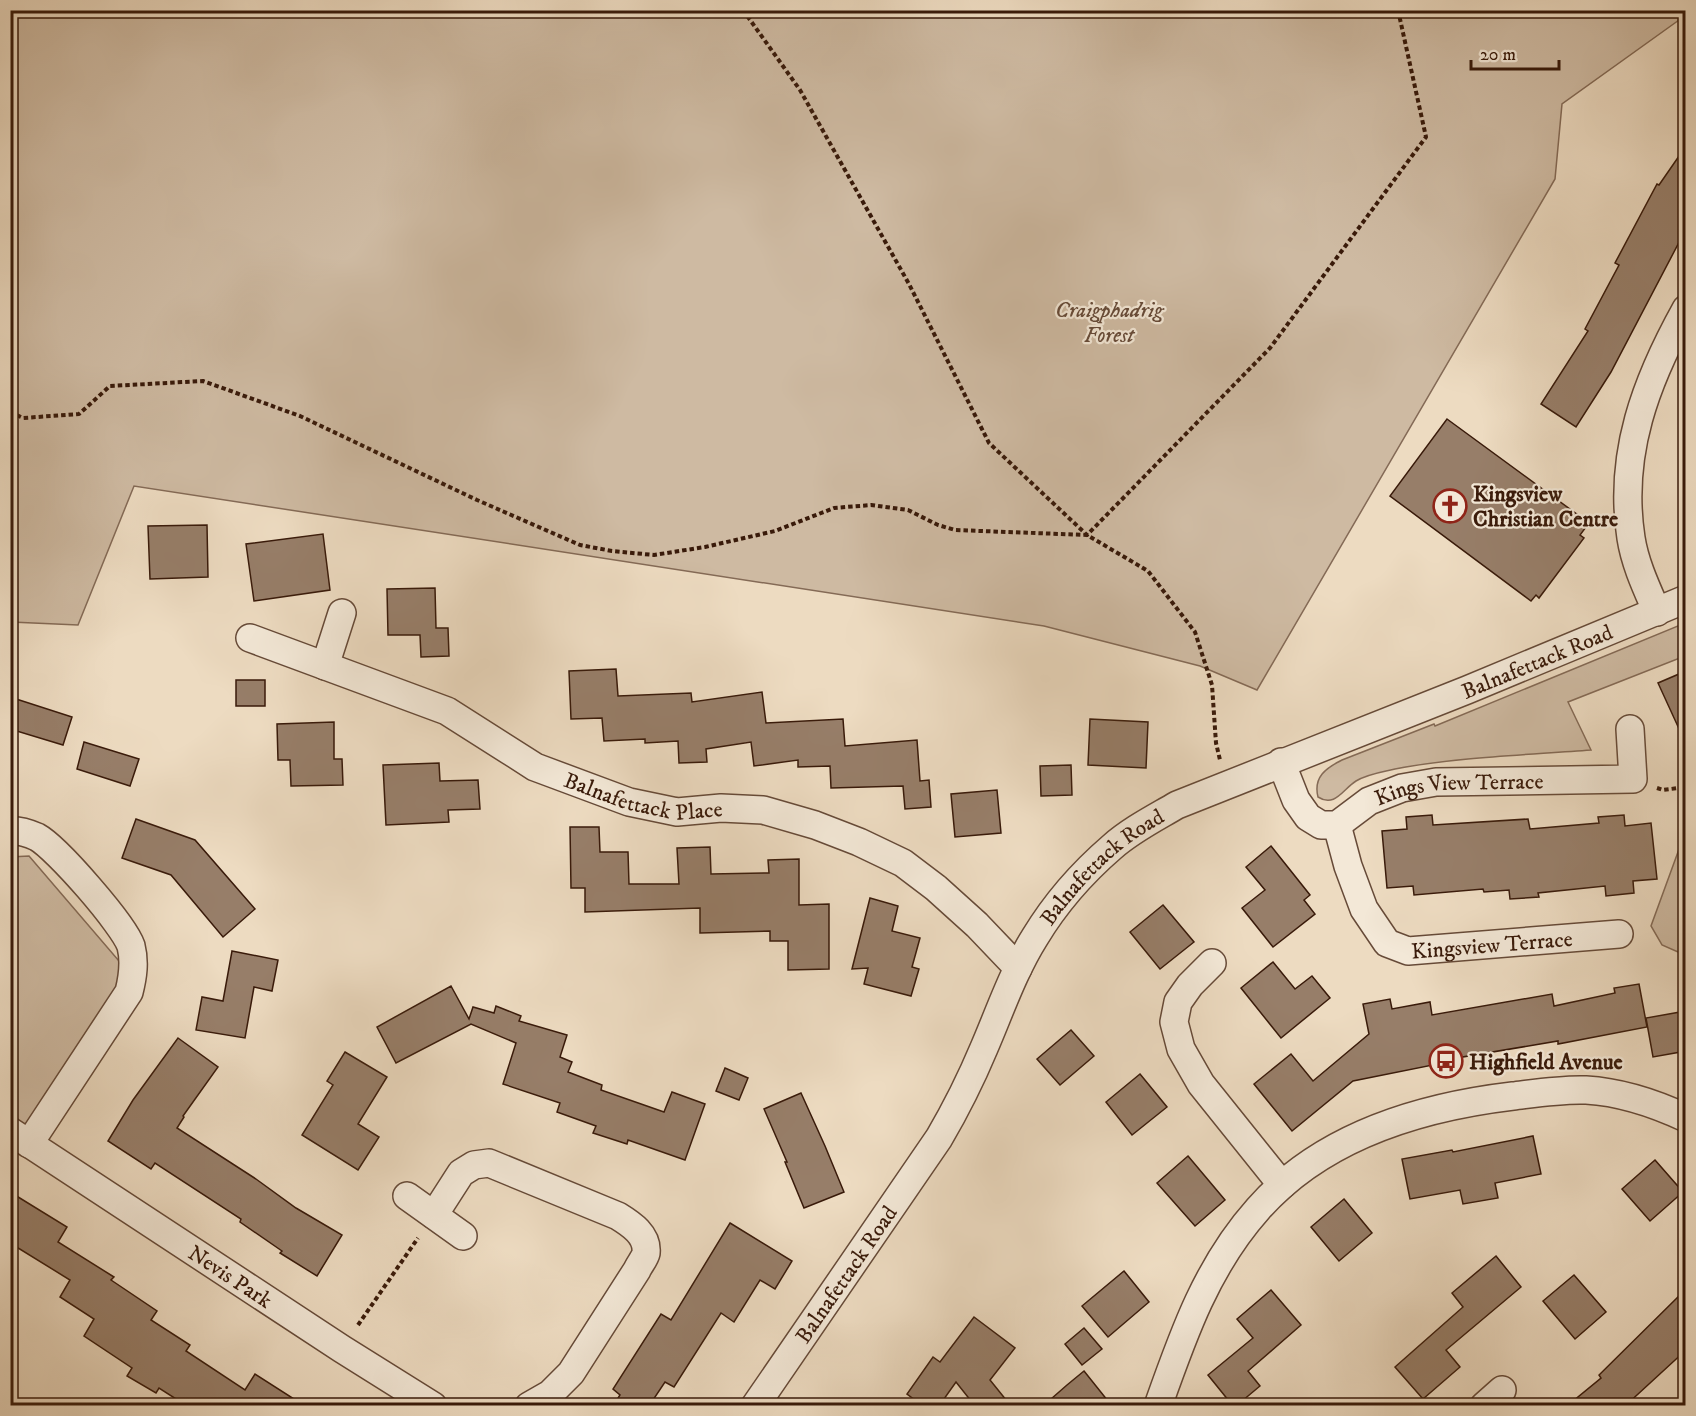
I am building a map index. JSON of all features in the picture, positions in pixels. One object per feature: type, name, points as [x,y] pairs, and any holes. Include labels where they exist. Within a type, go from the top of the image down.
[{"type":"street","points":[[1657,612],[1642,576],[1631,539],[1628,488],[1632,442],[1646,390],[1686,309]]},
{"type":"street","name":"Balnafettack Road","points":[[755,1406],[939,1138],[962,1097],[1000,1006],[1035,937],[1058,904],[1113,846],[1177,805],[1476,686],[1686,599]]},
{"type":"street","points":[[325,666],[342,613]]},
{"type":"street","name":"Balnafettack Place","points":[[250,638],[447,711],[535,767],[629,802],[677,812],[721,808],[763,810],[815,825],[860,842],[903,863],[936,888],[1018,968]]},
{"type":"street","name":"Kings View Terrace","points":[[1337,825],[1369,801],[1401,788],[1436,783],[1633,779],[1630,729]]},
{"type":"street","points":[[1281,762],[1296,800],[1308,817],[1321,825],[1337,825]]},
{"type":"street","name":"Kingsview Terrace","points":[[1337,825],[1348,866],[1364,909],[1387,943],[1408,951],[1619,934]]},
{"type":"street","name":"Nevis Park","points":[[10,831],[37,837],[55,851],[118,924],[130,946],[134,969],[129,992],[20,1138],[433,1406]]},
{"type":"street","points":[[1212,963],[1190,985],[1178,1002],[1174,1022],[1181,1049],[1201,1084],[1282,1185]]},
{"type":"street","points":[[1158,1406],[1189,1321],[1218,1262],[1258,1208],[1282,1185],[1346,1142],[1409,1116],[1470,1102],[1543,1093],[1586,1090],[1637,1098],[1686,1118]]},
{"type":"street","points":[[434,1215],[461,1173],[474,1165],[489,1163],[618,1216],[633,1226],[644,1239],[646,1253],[637,1270],[570,1373],[550,1394],[529,1406]]},
{"type":"street","points":[[407,1196],[463,1236]]},
{"type":"path","points":[[743,10],[800,90],[909,284],[989,443],[1087,535],[1148,571],[1195,632],[1212,686],[1216,743],[1226,784]]},
{"type":"path","points":[[10,412],[23,418],[79,414],[110,386],[203,381],[300,416],[466,495],[580,545],[612,551],[654,555],[705,547],[775,531],[834,508],[871,505],[908,510],[938,525],[955,530],[1087,535],[1270,348],[1426,137],[1398,10]]},
{"type":"path","points":[[342,1349],[434,1215]]},
{"type":"green space","name":"Craigphadrig Forest","points":[[11,10],[1685,10],[1686,15],[1562,104],[1555,179],[1257,690],[1200,666],[1044,626],[134,486],[78,625],[11,622]]},
{"type":"green space","points":[[1685,623],[1685,656],[1568,702],[1591,750],[1467,759],[1395,769],[1360,779],[1334,799],[1324,800],[1318,797],[1317,784],[1322,774],[1342,760],[1434,724],[1435,726]]},
{"type":"green space","points":[[1682,841],[1686,841],[1685,955],[1662,945],[1651,926]]},
{"type":"green space","points":[[29,856],[119,961],[119,986],[27,1126],[11,1117],[10,857]]},
{"type":"building","points":[[1686,146],[1686,229],[1611,372],[1576,427],[1541,404],[1588,331],[1585,329],[1619,265],[1615,263],[1657,184],[1659,185]]},
{"type":"building","name":"Kingsview Christian Centre","points":[[1447,419],[1589,523],[1580,535],[1584,538],[1539,598],[1536,595],[1531,601],[1390,496]]},
{"type":"building","points":[[207,525],[208,577],[150,579],[148,526]]},
{"type":"building","points":[[323,534],[330,590],[254,601],[246,544]]},
{"type":"building","points":[[435,588],[436,628],[448,628],[449,656],[421,657],[420,635],[388,635],[387,589]]},
{"type":"building","points":[[616,669],[618,696],[691,693],[692,702],[762,692],[766,723],[843,719],[845,746],[917,740],[920,781],[929,780],[931,807],[905,809],[903,786],[831,788],[830,766],[798,767],[798,760],[754,766],[751,742],[706,749],[707,762],[679,763],[678,741],[645,743],[645,739],[604,741],[602,718],[571,719],[569,671]]},
{"type":"building","points":[[1686,671],[1686,744],[1658,683]]},
{"type":"building","points":[[236,680],[265,680],[265,706],[236,706]]},
{"type":"building","points":[[10,697],[72,717],[63,745],[10,729]]},
{"type":"building","points":[[1090,719],[1148,722],[1146,768],[1088,765]]},
{"type":"building","points":[[334,722],[334,759],[342,759],[343,785],[291,786],[290,760],[278,760],[277,724]]},
{"type":"building","points":[[84,742],[139,759],[130,786],[77,769]]},
{"type":"building","points":[[439,763],[440,781],[478,780],[480,809],[448,810],[449,822],[386,825],[383,765]]},
{"type":"building","points":[[1071,765],[1072,795],[1041,796],[1040,766]]},
{"type":"building","points":[[997,790],[1001,833],[955,837],[951,794]]},
{"type":"building","points":[[1432,815],[1433,825],[1528,819],[1530,829],[1599,823],[1598,817],[1624,815],[1625,826],[1651,823],[1657,879],[1633,881],[1634,893],[1606,896],[1605,886],[1538,893],[1539,897],[1510,899],[1509,890],[1484,892],[1483,889],[1414,895],[1413,886],[1387,888],[1382,831],[1407,829],[1406,817]]},
{"type":"building","points":[[136,819],[195,840],[255,909],[223,937],[171,875],[122,858]]},
{"type":"building","points":[[570,827],[599,827],[600,852],[628,852],[629,884],[679,884],[677,848],[710,847],[711,874],[769,873],[768,860],[799,859],[799,905],[829,904],[829,969],[788,970],[788,941],[770,941],[770,931],[700,933],[700,908],[585,912],[585,888],[571,888]]},
{"type":"building","points":[[1271,846],[1310,895],[1304,900],[1315,914],[1273,947],[1242,908],[1265,890],[1246,867]]},
{"type":"building","points":[[870,898],[898,906],[892,931],[920,938],[912,967],[919,969],[911,996],[864,984],[868,968],[852,969]]},
{"type":"building","points":[[1163,905],[1194,942],[1160,969],[1130,932]]},
{"type":"building","points":[[232,951],[278,960],[272,991],[254,987],[245,1038],[196,1030],[202,997],[223,1001]]},
{"type":"building","points":[[1273,962],[1295,989],[1312,976],[1330,998],[1281,1038],[1241,988]]},
{"type":"building","points":[[1639,984],[1647,1027],[1558,1044],[1558,1041],[1433,1062],[1433,1065],[1353,1081],[1292,1131],[1254,1084],[1291,1054],[1313,1081],[1369,1034],[1363,1004],[1390,999],[1392,1009],[1430,1002],[1432,1015],[1552,994],[1554,1006],[1615,993],[1614,988]]},
{"type":"building","points":[[451,986],[469,1019],[473,1007],[494,1013],[496,1006],[521,1016],[519,1021],[567,1035],[560,1057],[572,1062],[568,1072],[602,1085],[601,1090],[664,1112],[672,1092],[705,1104],[685,1160],[628,1140],[627,1144],[593,1133],[596,1126],[557,1112],[560,1103],[503,1084],[516,1043],[471,1024],[396,1063],[377,1027]]},
{"type":"building","points":[[1686,1011],[1686,1051],[1653,1057],[1646,1018]]},
{"type":"building","points":[[1071,1030],[1094,1056],[1060,1085],[1037,1059]]},
{"type":"building","points":[[178,1038],[218,1067],[177,1128],[296,1208],[342,1235],[317,1276],[280,1253],[282,1251],[240,1222],[241,1219],[155,1163],[151,1169],[108,1141],[133,1100]]},
{"type":"building","points":[[345,1052],[387,1077],[358,1124],[379,1137],[358,1170],[302,1135],[333,1085],[327,1081]]},
{"type":"building","points":[[725,1068],[748,1078],[739,1100],[716,1091]]},
{"type":"building","points":[[1140,1074],[1167,1107],[1132,1135],[1106,1102]]},
{"type":"building","points":[[801,1093],[844,1192],[804,1208],[764,1109]]},
{"type":"building","points":[[1533,1136],[1541,1174],[1495,1183],[1498,1198],[1463,1204],[1460,1190],[1410,1199],[1402,1159],[1452,1150],[1453,1152]]},
{"type":"building","points":[[1188,1156],[1225,1200],[1195,1226],[1157,1183]]},
{"type":"building","points":[[1655,1160],[1683,1192],[1650,1221],[1622,1189]]},
{"type":"building","points":[[10,1192],[67,1227],[58,1242],[114,1277],[111,1280],[157,1311],[151,1320],[190,1345],[186,1351],[245,1390],[255,1374],[305,1406],[187,1406],[159,1388],[156,1393],[127,1376],[132,1368],[84,1336],[94,1319],[60,1297],[70,1280],[10,1243]]},
{"type":"building","points":[[1344,1199],[1372,1233],[1339,1261],[1311,1227]]},
{"type":"building","points":[[730,1223],[792,1261],[775,1289],[760,1280],[734,1322],[721,1313],[674,1387],[665,1382],[649,1406],[613,1406],[620,1395],[613,1389],[661,1314],[671,1320]]},
{"type":"building","points":[[1496,1256],[1521,1287],[1446,1350],[1460,1367],[1423,1399],[1395,1367],[1463,1307],[1452,1293]]},
{"type":"building","points":[[1124,1271],[1149,1302],[1108,1337],[1082,1306]]},
{"type":"building","points":[[1574,1275],[1606,1312],[1575,1339],[1543,1301]]},
{"type":"building","points":[[1686,1289],[1686,1350],[1625,1406],[1567,1406],[1601,1378],[1599,1375]]},
{"type":"building","points":[[1271,1290],[1301,1325],[1248,1371],[1260,1386],[1233,1406],[1208,1375],[1253,1338],[1237,1319]]},
{"type":"building","points":[[974,1317],[1015,1348],[990,1380],[1011,1406],[975,1406],[956,1382],[939,1406],[923,1406],[907,1394],[933,1357],[940,1362]]},
{"type":"building","points":[[1084,1328],[1102,1349],[1082,1365],[1065,1344]]},
{"type":"building","points":[[1084,1371],[1112,1406],[1043,1406],[1067,1385]]},
{"type":"place","name":"Kingsview Christian Centre","points":[[1450,506]]},
{"type":"place","name":"Highfield Avenue","points":[[1446,1061]]}]
